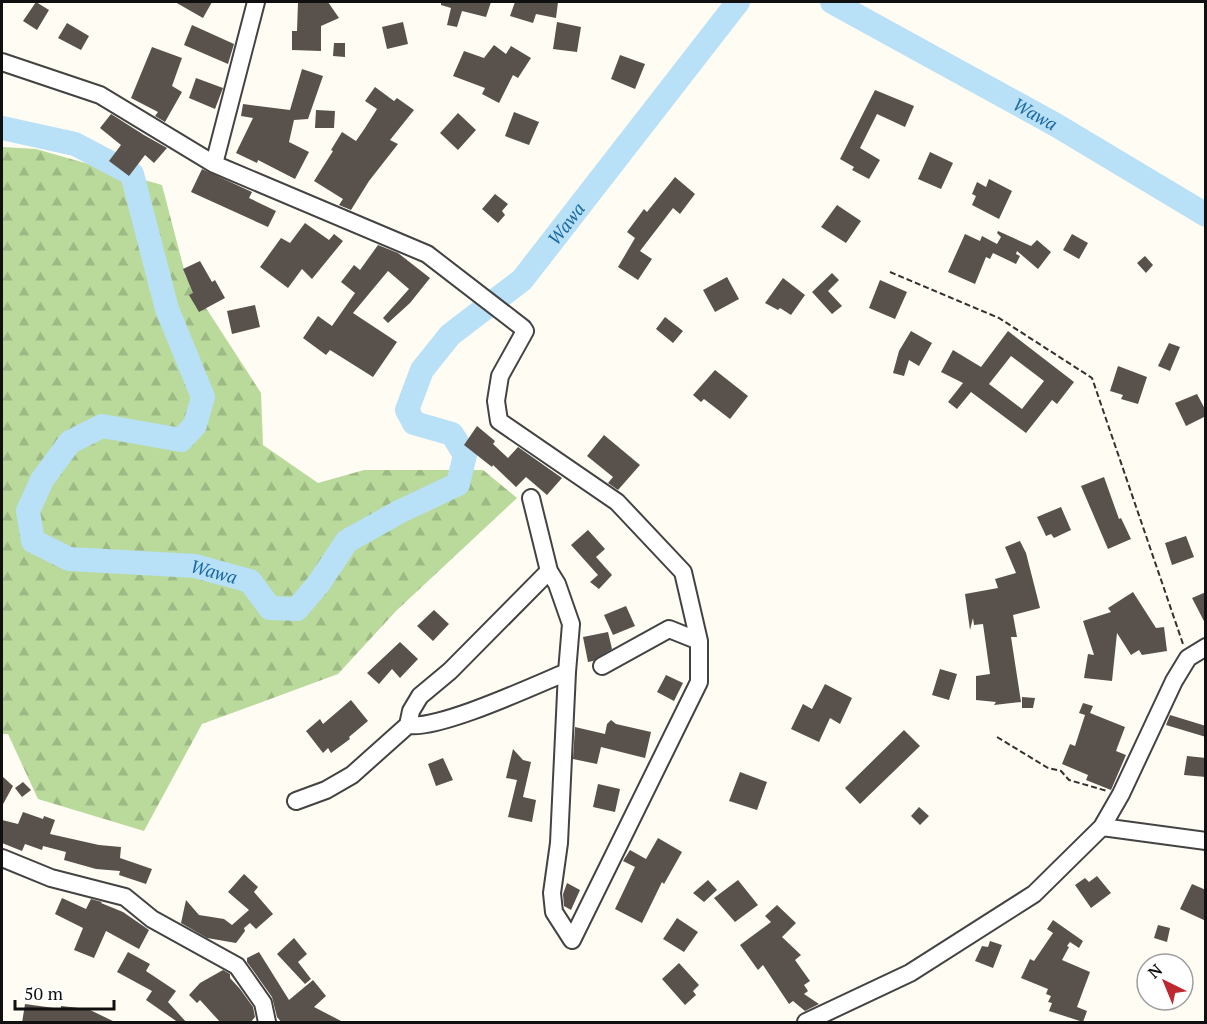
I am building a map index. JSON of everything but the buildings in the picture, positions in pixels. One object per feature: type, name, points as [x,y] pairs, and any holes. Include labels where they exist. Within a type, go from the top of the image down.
[{"type":"street","points":[[214,164],[256,2]]},
{"type":"street","points":[[2,62],[100,95],[214,164],[427,254],[525,331],[500,376],[496,401],[499,422],[617,502],[683,572],[699,641],[699,682],[572,940],[554,912],[552,893],[560,843],[571,624],[557,584],[549,571],[531,498]]},
{"type":"street","points":[[296,801],[326,790],[352,775],[408,725],[411,711],[420,696],[450,671],[549,571]]},
{"type":"street","points":[[602,666],[669,629],[699,641]]},
{"type":"street","points":[[806,1023],[910,973],[1034,894],[1102,827],[1121,794],[1174,681],[1188,658],[1206,647]]},
{"type":"street","points":[[408,725],[419,727],[461,714],[567,672]]},
{"type":"street","points":[[1102,827],[1206,841]]},
{"type":"street","points":[[2,858],[51,878],[125,897],[152,919],[237,966],[263,1003],[267,1023]]},
{"type":"path","points":[[890,272],[999,318],[1092,378],[1188,658]]},
{"type":"path","points":[[997,737],[1048,768],[1061,771],[1069,780],[1121,794]]},
{"type":"green space","points":[[2,147],[36,149],[162,185],[186,277],[261,393],[263,445],[318,483],[364,470],[483,470],[517,498],[396,611],[338,674],[202,724],[144,831],[38,799],[8,734],[2,734]]},
{"type":"waterway","name":"Wawa","points":[[2,128],[75,144],[132,174],[167,309],[203,397],[195,425],[181,440],[102,426],[70,442],[42,480],[28,511],[33,541],[69,559],[195,566],[250,581],[270,608],[297,609],[319,583],[347,541],[399,512],[458,484],[465,455],[452,434],[414,423],[407,410],[422,370],[450,335],[522,280],[738,2]]},
{"type":"waterway","name":"Wawa","points":[[832,2],[1056,125],[1206,215]]}]
